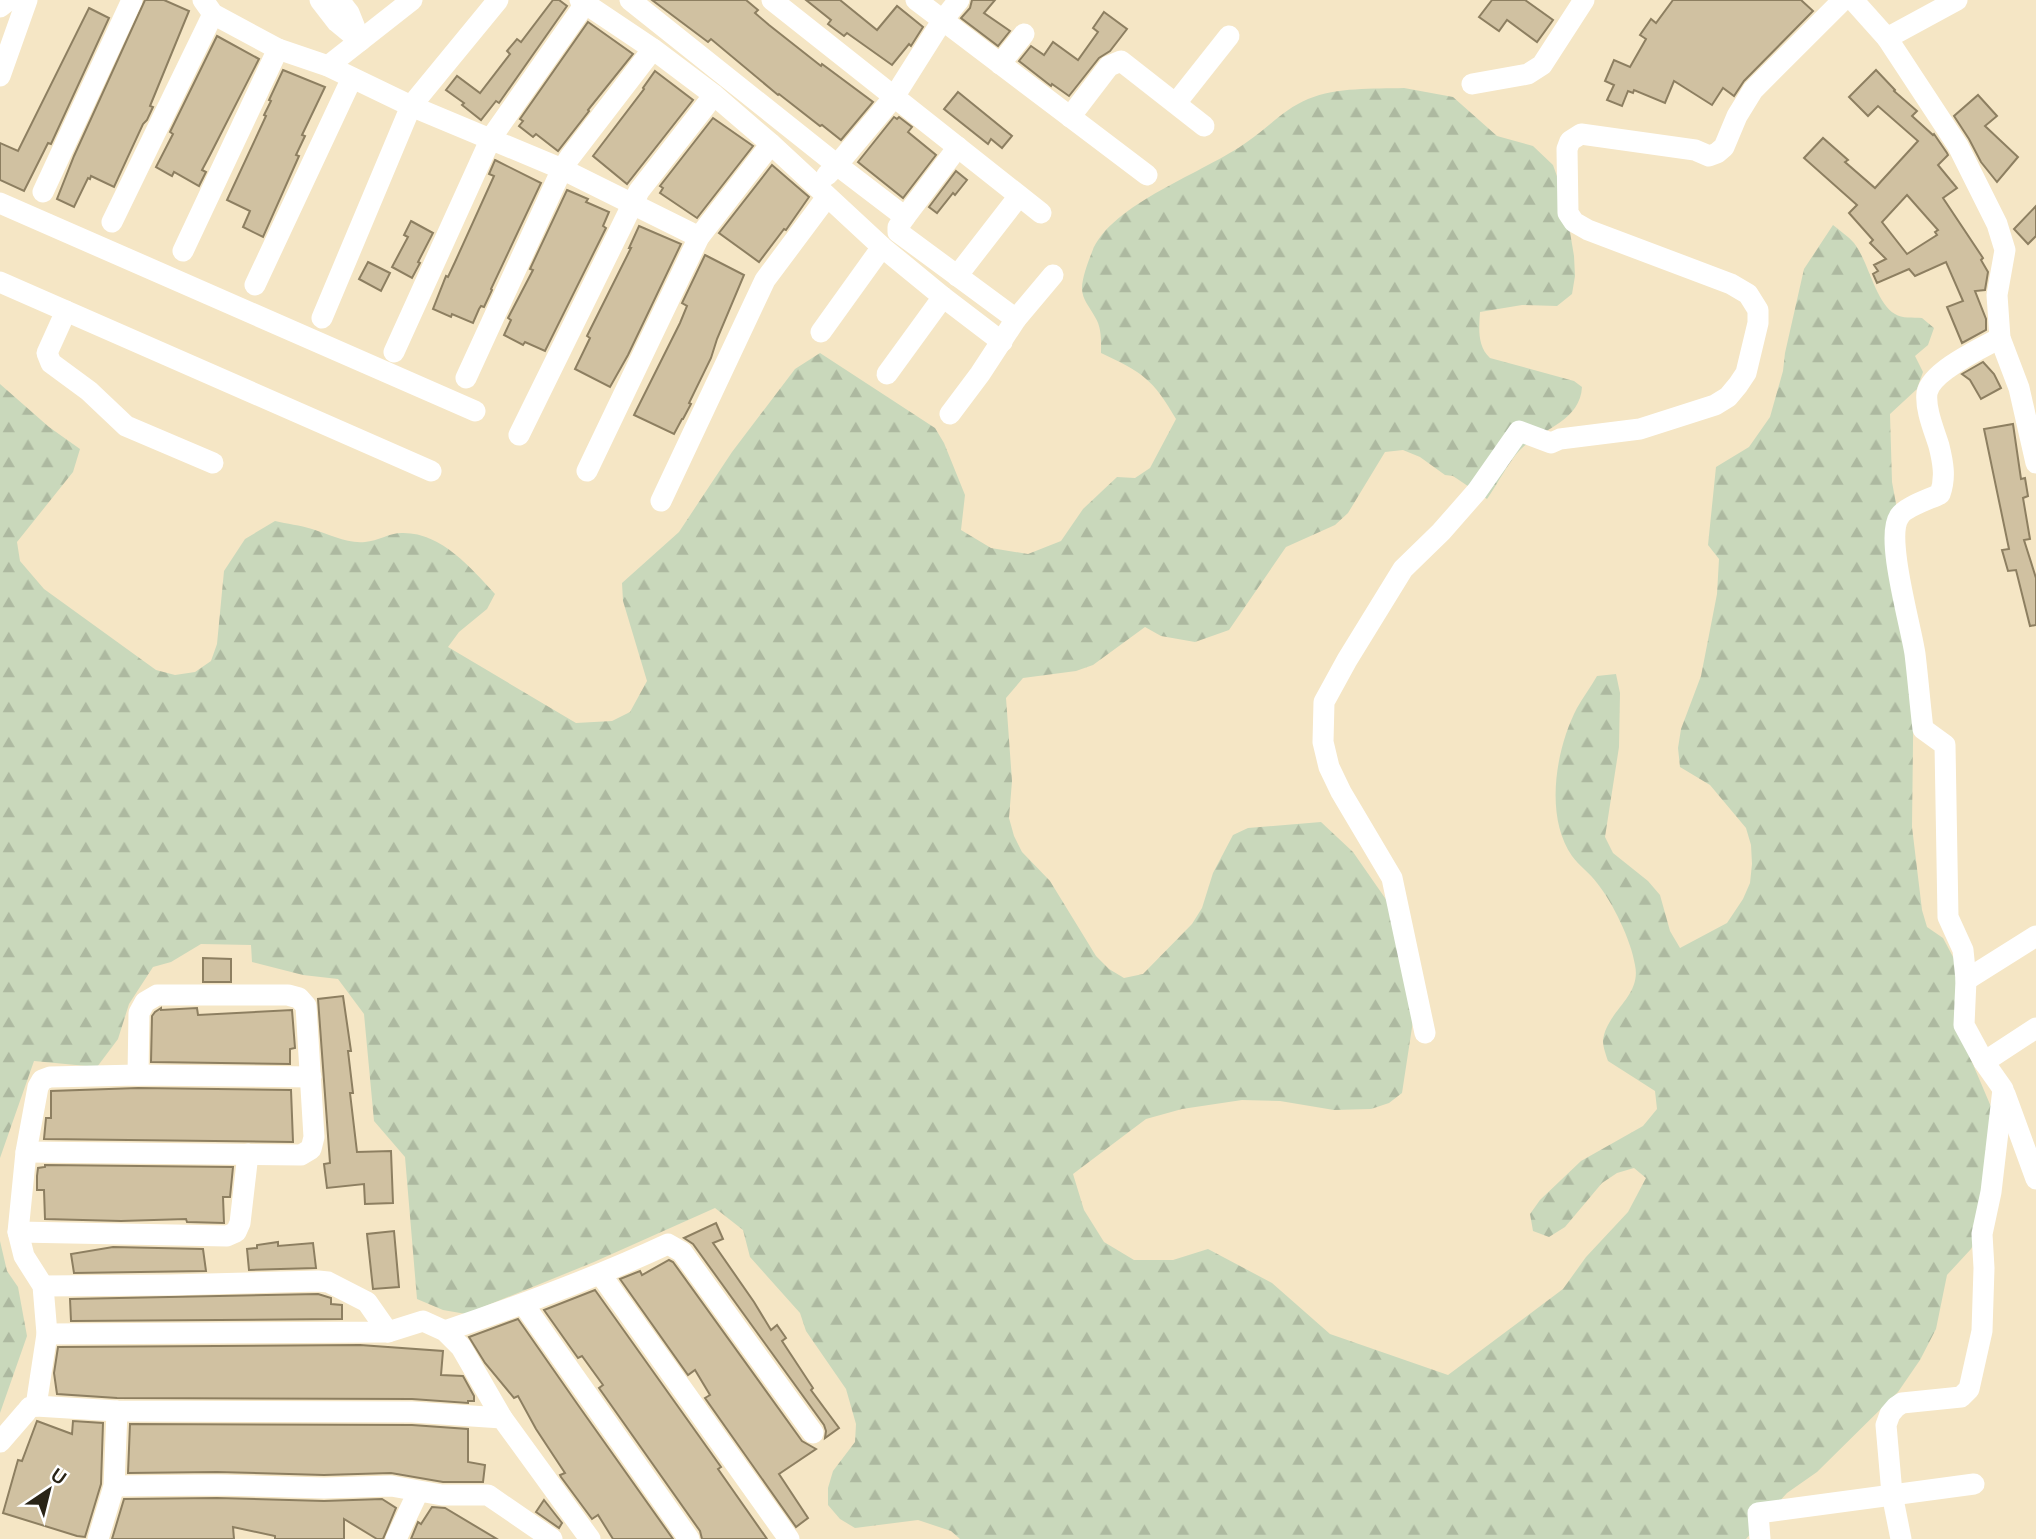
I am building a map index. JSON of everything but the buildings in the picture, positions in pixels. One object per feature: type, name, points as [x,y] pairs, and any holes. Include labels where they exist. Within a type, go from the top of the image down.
[{"type":"street","points":[[0,7],[9,0]]},
{"type":"street","points":[[0,76],[27,0]]},
{"type":"street","points":[[43,192],[132,0]]},
{"type":"street","points":[[320,0],[337,22],[360,41]]},
{"type":"street","points":[[339,0],[349,13],[360,41]]},
{"type":"street","points":[[328,66],[412,0]]},
{"type":"street","points":[[322,318],[411,106],[498,0]]},
{"type":"street","points":[[630,0],[905,217]]},
{"type":"street","points":[[772,0],[1041,213]]},
{"type":"street","points":[[916,0],[1147,174]]},
{"type":"street","points":[[661,501],[765,280],[837,166],[894,97],[942,21],[959,0]]},
{"type":"street","points":[[1472,84],[1528,74],[1542,65],[1584,0]]},
{"type":"street","points":[[1425,1033],[1392,878],[1329,767],[1323,742],[1324,702],[1404,569],[1477,491],[1519,431],[1551,443],[1560,439],[1640,429],[1715,405],[1728,397],[1738,385],[1746,373],[1758,323],[1758,310],[1748,294],[1731,284],[1588,230],[1574,222],[1568,213],[1567,149],[1570,141],[1581,134],[1695,150],[1709,156],[1717,153],[1724,147],[1737,116],[1753,90],[1843,0]]},
{"type":"street","points":[[1853,0],[1887,38],[1958,146],[1997,224],[2006,250],[1997,295],[2000,338],[2020,388],[2036,463]]},
{"type":"street","points":[[1887,38],[1957,0]]},
{"type":"street","points":[[394,352],[491,138],[582,2],[653,49],[714,96],[771,144],[882,247],[1002,342]]},
{"type":"street","points":[[113,222],[208,7],[278,49],[328,66],[411,106],[562,169],[699,237]]},
{"type":"street","points":[[1000,64],[1024,34]]},
{"type":"street","points":[[1177,103],[1229,36]]},
{"type":"street","points":[[183,250],[278,49]]},
{"type":"street","points":[[466,378],[562,169],[653,49]]},
{"type":"street","points":[[1070,117],[1109,66],[1117,61],[1125,62],[1204,126]]},
{"type":"street","points":[[255,285],[352,78]]},
{"type":"street","points":[[519,435],[639,191],[714,96]]},
{"type":"street","points":[[587,471],[699,237],[771,144]]},
{"type":"street","points":[[958,147],[905,217],[898,227],[898,232],[1016,319]]},
{"type":"street","points":[[957,276],[1019,196]]},
{"type":"street","points":[[0,203],[475,411]]},
{"type":"street","points":[[821,332],[882,247]]},
{"type":"street","points":[[950,414],[1016,319],[1053,275]]},
{"type":"street","points":[[0,282],[431,471]]},
{"type":"street","points":[[887,374],[943,297]]},
{"type":"street","points":[[66,311],[47,353],[51,363],[89,391],[126,426],[213,463]]},
{"type":"street","points":[[2000,338],[1968,355],[1938,376],[1927,391],[1944,482],[1940,494],[1899,515],[1895,525],[1895,553],[1914,652],[1923,729],[1945,745],[1948,917],[1963,950],[1966,980],[1964,1025],[1984,1062],[2003,1089],[2036,1179]]},
{"type":"street","points":[[1966,980],[2036,936]]},
{"type":"street","points":[[26,1152],[301,1155],[311,1149],[314,1137],[306,1006],[299,998],[288,995],[157,995],[145,1002],[138,1013],[138,1075]]},
{"type":"street","points":[[1984,1062],[2036,1028]]},
{"type":"street","points":[[36,1406],[47,1334],[43,1286],[24,1256],[18,1232],[26,1152],[38,1087],[42,1080],[50,1077],[138,1075],[311,1077]]},
{"type":"street","points":[[1901,1539],[1892,1494],[1885,1425],[1890,1414],[1902,1403],[1961,1397],[1969,1389],[1982,1331],[1983,1234],[2003,1089]]},
{"type":"street","points":[[18,1232],[228,1236],[236,1232],[240,1223],[248,1154]]},
{"type":"street","points":[[445,1331],[524,1305],[601,1275],[668,1244],[682,1252],[813,1433]]},
{"type":"street","points":[[601,1275],[789,1539]]},
{"type":"street","points":[[43,1286],[328,1282],[367,1302],[388,1332]]},
{"type":"street","points":[[524,1305],[689,1539]]},
{"type":"street","points":[[47,1334],[388,1332],[423,1321],[445,1331],[461,1346],[502,1418],[590,1539]]},
{"type":"street","points":[[0,1442],[30,1408],[36,1406],[117,1411],[412,1412],[502,1418]]},
{"type":"street","points":[[98,1539],[114,1486],[117,1411]]},
{"type":"street","points":[[1760,1539],[1758,1513],[1974,1484]]},
{"type":"street","points":[[114,1486],[391,1486],[442,1495],[488,1495],[552,1539]]},
{"type":"street","points":[[396,1539],[418,1492]]},
{"type":"green space","points":[[1404,88],[1453,97],[1497,136],[1533,146],[1553,165],[1564,196],[1574,256],[1572,294],[1557,306],[1522,305],[1480,312],[1480,336],[1483,348],[1490,358],[1574,381],[1582,387],[1575,408],[1560,423],[1517,453],[1487,499],[1420,457],[1403,450],[1385,452],[1348,513],[1335,525],[1286,547],[1229,630],[1195,642],[1161,636],[1145,627],[1093,665],[1076,671],[1023,678],[1006,698],[1012,781],[1009,818],[1014,836],[1022,852],[1050,881],[1096,956],[1109,969],[1124,978],[1143,974],[1192,924],[1202,908],[1213,873],[1233,835],[1248,828],[1321,822],[1353,852],[1392,908],[1413,1021],[1402,1093],[1389,1103],[1371,1109],[1334,1110],[1280,1101],[1242,1100],[1182,1109],[1146,1119],[1073,1174],[1084,1210],[1104,1242],[1134,1260],[1173,1260],[1208,1249],[1272,1283],[1330,1334],[1448,1375],[1563,1289],[1586,1257],[1628,1212],[1646,1178],[1634,1168],[1617,1173],[1602,1183],[1565,1227],[1549,1237],[1533,1231],[1530,1214],[1540,1200],[1581,1161],[1643,1126],[1657,1109],[1655,1091],[1608,1061],[1605,1051],[1603,1041],[1606,1030],[1629,995],[1636,976],[1635,965],[1625,933],[1609,901],[1594,879],[1572,856],[1563,840],[1558,822],[1556,782],[1563,742],[1577,708],[1597,676],[1616,674],[1620,693],[1619,747],[1605,837],[1613,853],[1648,881],[1660,895],[1670,931],[1680,948],[1727,923],[1750,883],[1751,845],[1746,828],[1710,785],[1680,767],[1678,748],[1681,729],[1701,676],[1717,594],[1719,559],[1708,545],[1716,467],[1749,447],[1770,417],[1783,371],[1804,269],[1833,225],[1854,243],[1888,308],[1901,317],[1922,318],[1934,328],[1928,345],[1915,356],[1923,372],[1917,389],[1890,414],[1892,482],[1899,520],[1914,659],[1912,827],[1922,910],[1927,927],[1943,938],[1960,970],[1969,1055],[2003,1135],[1990,1212],[1971,1249],[1947,1275],[1936,1329],[1920,1360],[1898,1392],[1817,1472],[1787,1493],[1746,1539],[960,1539],[951,1531],[918,1520],[855,1528],[840,1519],[828,1505],[828,1488],[833,1471],[855,1442],[856,1424],[846,1389],[806,1331],[800,1313],[750,1257],[743,1230],[715,1208],[594,1262],[466,1314],[443,1310],[417,1299],[405,1157],[374,1121],[364,1014],[338,979],[303,975],[252,962],[251,945],[201,944],[171,962],[153,967],[129,1004],[118,1039],[97,1067],[34,1061],[0,1158],[0,384],[49,427],[80,449],[73,472],[17,542],[20,561],[44,589],[156,670],[175,675],[195,672],[211,661],[217,644],[224,571],[245,539],[275,521],[358,542],[397,533],[416,534],[430,538],[454,553],[495,594],[487,609],[459,632],[448,647],[576,723],[612,721],[630,712],[647,681],[623,601],[622,583],[679,532],[732,452],[795,369],[820,353],[935,428],[965,495],[961,530],[991,548],[1028,554],[1061,541],[1083,509],[1117,477],[1135,478],[1150,468],[1176,419],[1160,394],[1145,378],[1101,353],[1099,326],[1085,300],[1082,288],[1090,256],[1102,235],[1138,204],[1255,137],[1299,103],[1319,95],[1343,91]]},
{"type":"green space","points":[[0,1241],[7,1271],[18,1287],[27,1336],[0,1413]]}]
